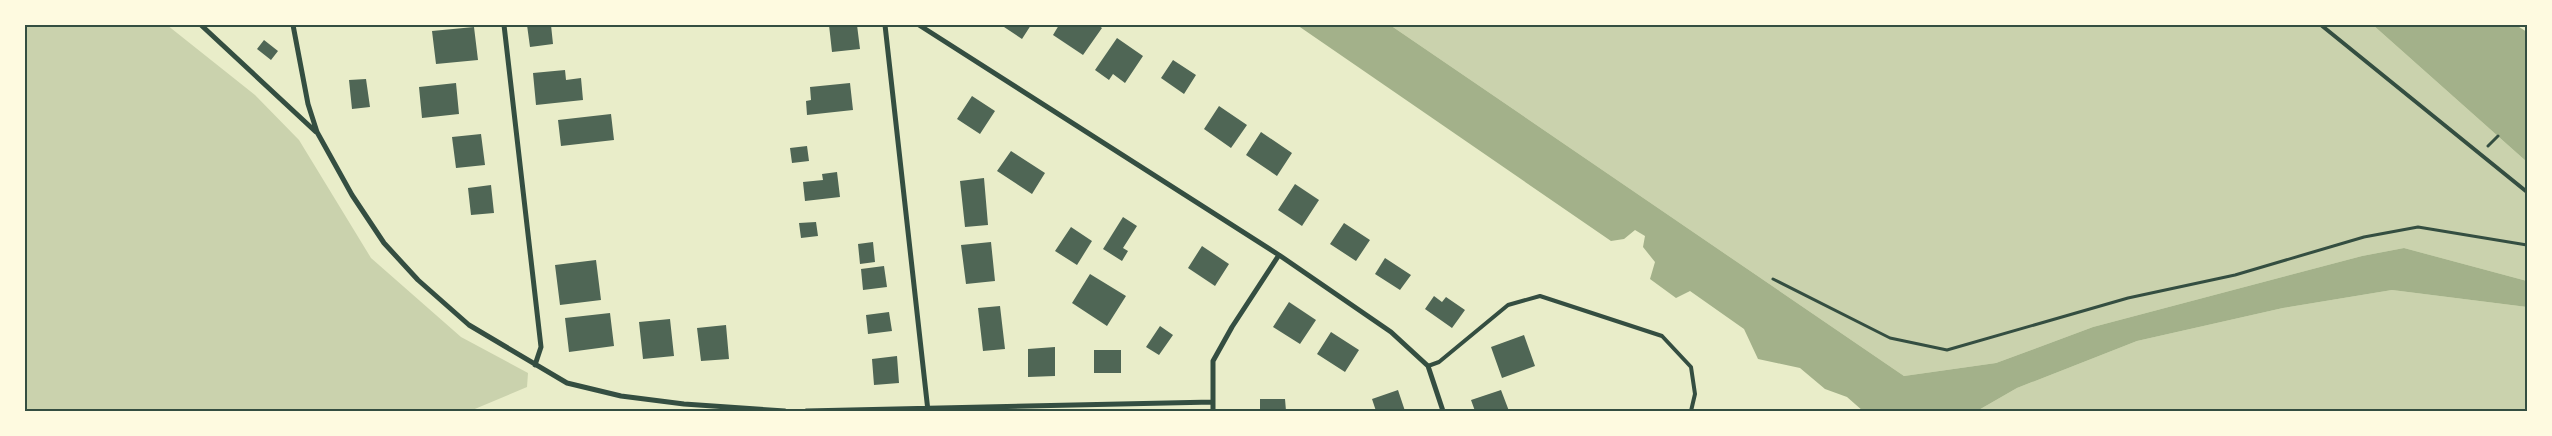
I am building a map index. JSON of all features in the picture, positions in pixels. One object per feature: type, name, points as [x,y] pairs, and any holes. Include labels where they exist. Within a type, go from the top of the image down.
[{"type":"street","points":[[201,25],[317,132]]},
{"type":"street","points":[[293,25],[308,104],[317,132],[352,195],[384,243],[418,280],[469,325],[567,383],[620,396],[684,404],[785,411]]},
{"type":"street","points":[[504,25],[541,347],[534,365]]},
{"type":"street","points":[[885,25],[928,409]]},
{"type":"street","points":[[919,25],[1280,255],[1391,332],[1428,366],[1443,411]]},
{"type":"street","points":[[1213,411],[1214,361],[1232,327],[1280,255]]},
{"type":"street","points":[[806,411],[1213,402]]},
{"type":"lane","points":[[2322,25],[2527,192]]},
{"type":"lane","points":[[1428,366],[1439,362],[1508,305],[1540,296],[1662,336],[1691,367],[1695,394],[1691,411]]},
{"type":"path","points":[[1772,279],[1890,338],[1947,350],[2128,298],[2235,275],[2364,237],[2418,226],[2527,245]]},
{"type":"shaded area","points":[[25,25],[167,25],[255,95],[299,140],[371,258],[461,337],[528,373],[527,387],[470,411],[25,411]]},
{"type":"shaded area","points":[[1297,25],[1390,25],[1904,376],[1996,363],[2093,327],[2362,256],[2404,248],[2527,281],[2527,307],[2392,290],[2283,308],[2137,341],[2017,388],[1977,411],[1863,411],[1847,397],[1825,389],[1800,368],[1758,359],[1744,329],[1690,291],[1676,298],[1650,279],[1655,262],[1643,247],[1645,236],[1635,230],[1624,239],[1611,241]]},
{"type":"shaded area","points":[[1390,25],[2373,25],[2527,162],[2527,281],[2404,248],[2362,256],[2093,327],[1996,363],[1904,376]]},
{"type":"shaded area","points":[[2373,25],[2516,25],[2527,32],[2527,162]]},
{"type":"shaded area","points":[[2392,290],[2527,307],[2527,411],[1977,411],[2017,388],[2137,341],[2283,308]]},
{"type":"building","points":[[527,25],[551,25],[553,44],[530,47]]},
{"type":"building","points":[[829,25],[857,25],[860,49],[832,52]]},
{"type":"building","points":[[1001,25],[1031,25],[1022,39]]},
{"type":"building","points":[[1059,25],[1098,25],[1102,28],[1083,55],[1053,35]]},
{"type":"building","points":[[474,27],[478,60],[436,64],[432,31]]},
{"type":"building","points":[[1117,38],[1143,56],[1125,83],[1113,74],[1109,80],[1095,70]]},
{"type":"building","points":[[264,40],[278,51],[271,60],[257,49]]},
{"type":"building","points":[[1173,60],[1196,75],[1184,94],[1161,78]]},
{"type":"building","points":[[565,70],[566,80],[581,78],[583,100],[536,105],[533,73]]},
{"type":"building","points":[[366,79],[370,107],[352,109],[349,80]]},
{"type":"building","points":[[456,83],[459,114],[422,118],[419,87]]},
{"type":"building","points":[[850,83],[853,110],[807,115],[806,101],[811,100],[810,87]]},
{"type":"building","points":[[972,96],[995,111],[980,134],[957,119]]},
{"type":"building","points":[[1219,106],[1247,125],[1231,148],[1204,129]]},
{"type":"building","points":[[611,114],[614,140],[561,146],[558,120]]},
{"type":"building","points":[[1261,132],[1292,153],[1277,176],[1246,155]]},
{"type":"building","points":[[481,134],[485,165],[456,168],[452,137]]},
{"type":"building","points":[[807,146],[809,161],[792,163],[790,148]]},
{"type":"building","points":[[1011,151],[1045,173],[1032,194],[997,171]]},
{"type":"building","points":[[837,172],[840,197],[805,201],[803,182],[823,180],[822,174]]},
{"type":"building","points":[[984,178],[988,225],[965,227],[960,181]]},
{"type":"building","points":[[1295,184],[1319,200],[1302,226],[1278,210]]},
{"type":"building","points":[[491,185],[494,213],[471,215],[468,188]]},
{"type":"building","points":[[1123,217],[1137,226],[1123,248],[1128,251],[1122,261],[1103,249]]},
{"type":"building","points":[[816,222],[818,236],[801,238],[799,223]]},
{"type":"building","points":[[1344,223],[1370,240],[1356,261],[1330,244]]},
{"type":"building","points":[[1071,227],[1092,241],[1077,265],[1055,251]]},
{"type":"building","points":[[873,242],[875,262],[860,264],[858,244]]},
{"type":"building","points":[[991,242],[995,281],[966,284],[961,245]]},
{"type":"building","points":[[1202,246],[1229,264],[1215,286],[1188,268]]},
{"type":"building","points":[[1385,258],[1411,275],[1400,290],[1375,274]]},
{"type":"building","points":[[596,260],[601,300],[560,305],[555,265]]},
{"type":"building","points":[[884,266],[887,287],[863,290],[861,269]]},
{"type":"building","points":[[1090,274],[1126,296],[1107,326],[1072,303]]},
{"type":"building","points":[[1434,296],[1442,302],[1446,297],[1465,310],[1452,328],[1425,309]]},
{"type":"building","points":[[1289,302],[1316,320],[1300,344],[1273,327]]},
{"type":"building","points":[[1000,306],[1005,349],[983,351],[978,308]]},
{"type":"building","points":[[889,312],[892,331],[868,334],[866,315]]},
{"type":"building","points":[[610,313],[614,346],[569,352],[565,318]]},
{"type":"building","points":[[670,319],[674,356],[643,359],[639,322]]},
{"type":"building","points":[[726,325],[729,359],[701,361],[697,328]]},
{"type":"building","points":[[1160,326],[1173,335],[1159,355],[1146,347]]},
{"type":"building","points":[[1331,332],[1359,350],[1345,372],[1317,354]]},
{"type":"building","points":[[1524,335],[1535,366],[1502,378],[1491,347]]},
{"type":"building","points":[[1055,347],[1055,376],[1028,377],[1028,349]]},
{"type":"building","points":[[1094,350],[1121,350],[1121,373],[1094,373]]},
{"type":"building","points":[[897,356],[899,383],[874,385],[872,359]]},
{"type":"building","points":[[1398,390],[1405,411],[1376,411],[1372,399]]},
{"type":"building","points":[[1501,390],[1509,411],[1475,411],[1471,400]]},
{"type":"building","points":[[1260,399],[1285,399],[1286,411],[1260,411]]}]
